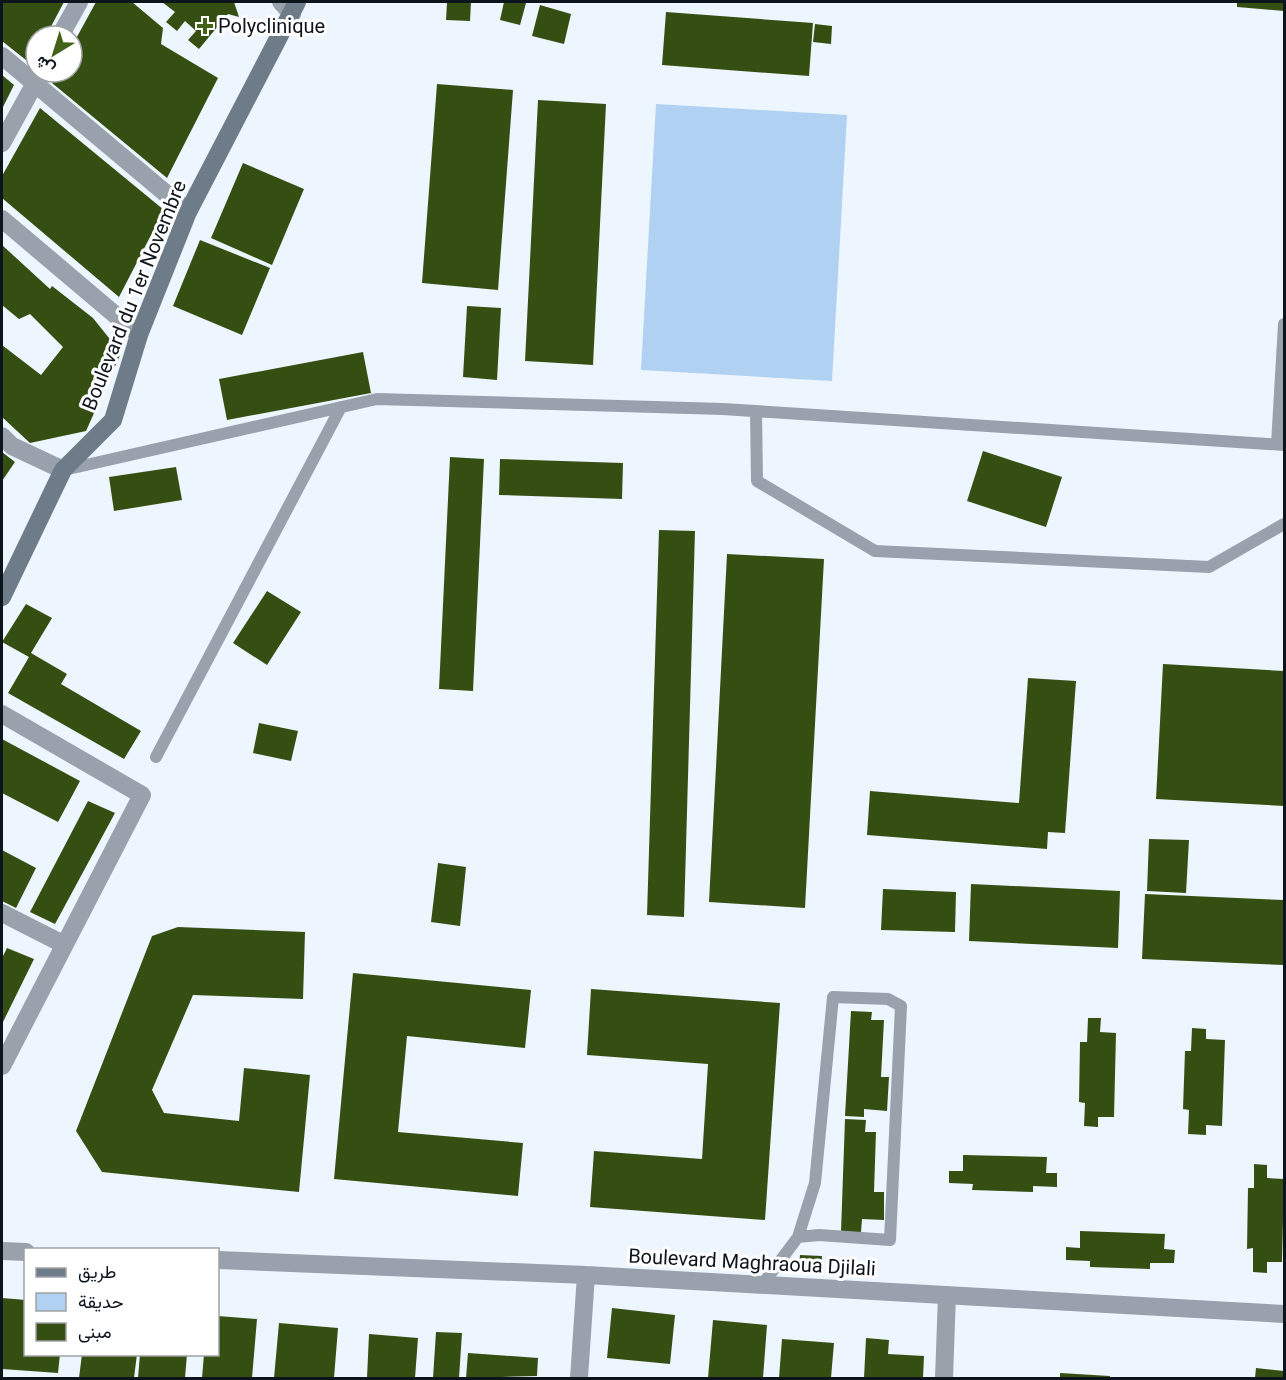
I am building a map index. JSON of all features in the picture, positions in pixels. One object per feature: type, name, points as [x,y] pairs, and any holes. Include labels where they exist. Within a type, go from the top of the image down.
[{"type":"street","points":[[67,24],[79,2]]},
{"type":"street","name":"Boulevard du 1er Novembre","points":[[2,597],[63,470],[112,420],[139,335],[188,212],[290,6]]},
{"type":"street","points":[[2,56],[24,69]]},
{"type":"street","points":[[2,143],[35,84]]},
{"type":"street","points":[[45,84],[188,212]]},
{"type":"street","points":[[2,219],[139,335]]},
{"type":"street","points":[[2,436],[12,446],[63,470]]},
{"type":"street","points":[[2,714],[142,795],[2,1066]]},
{"type":"street","points":[[2,913],[63,944]]},
{"type":"street","points":[[2,1251],[24,1252]]},
{"type":"street","name":"Boulevard Maghraoua Djilali","points":[[219,1260],[586,1275],[1284,1314]]},
{"type":"street","points":[[579,1378],[586,1275]]},
{"type":"street","points":[[944,1378],[947,1295]]},
{"type":"lane","points":[[63,470],[377,399],[756,411],[1281,445],[1284,324]]},
{"type":"lane","points":[[156,757],[340,407]]},
{"type":"lane","points":[[756,411],[757,482],[875,551],[1209,567],[1284,524]]},
{"type":"lane","points":[[762,1285],[798,1237],[815,1183],[833,997],[888,999],[901,1006],[890,1240],[819,1235],[798,1237]]},
{"type":"green space","points":[[656,104],[847,115],[832,381],[641,370]]},
{"type":"building","points":[[2,2],[64,2],[52,24],[24,24],[24,58],[2,41]]},
{"type":"building","points":[[96,2],[132,2],[163,28],[161,44],[218,78],[167,178],[53,84],[84,84],[84,24]]},
{"type":"building","name":"Polyclinique","points":[[162,2],[234,2],[239,17],[228,14],[199,49],[188,40],[196,31],[185,21],[177,31],[166,22],[175,12]]},
{"type":"building","points":[[447,2],[471,2],[470,21],[446,20]]},
{"type":"building","points":[[504,2],[526,3],[520,25],[500,20]]},
{"type":"building","points":[[1237,2],[1284,2],[1284,11],[1237,7]]},
{"type":"building","points":[[540,5],[571,14],[564,44],[532,36]]},
{"type":"building","points":[[666,12],[813,23],[809,76],[662,65]]},
{"type":"building","points":[[815,24],[832,26],[831,44],[813,42]]},
{"type":"building","points":[[2,75],[14,85],[2,109]]},
{"type":"building","points":[[437,84],[513,90],[498,290],[422,283]]},
{"type":"building","points":[[538,100],[606,104],[593,365],[525,361]]},
{"type":"building","points":[[40,108],[164,210],[119,297],[2,198],[2,176]]},
{"type":"building","points":[[243,163],[304,189],[272,265],[211,238]]},
{"type":"building","points":[[200,240],[270,268],[242,335],[173,306]]},
{"type":"building","points":[[2,245],[50,289],[52,286],[93,318],[121,353],[86,431],[30,443],[2,417],[2,345],[41,375],[63,347],[30,314],[19,319],[2,305]]},
{"type":"building","points":[[467,306],[501,308],[497,380],[463,377]]},
{"type":"building","points":[[363,352],[371,393],[227,420],[219,379]]},
{"type":"building","points":[[983,451],[1062,477],[1046,527],[967,501]]},
{"type":"building","points":[[2,452],[15,462],[2,481]]},
{"type":"building","points":[[450,457],[484,459],[473,691],[439,689]]},
{"type":"building","points":[[500,459],[623,463],[622,499],[499,495]]},
{"type":"building","points":[[176,467],[182,500],[114,511],[109,477]]},
{"type":"building","points":[[659,530],[695,531],[684,917],[647,915]]},
{"type":"building","points":[[727,554],[824,559],[805,908],[709,902]]},
{"type":"building","points":[[267,591],[301,612],[267,665],[233,643]]},
{"type":"building","points":[[26,604],[52,618],[31,653],[67,674],[61,684],[141,731],[124,759],[8,693],[29,657],[2,642]]},
{"type":"building","points":[[1163,664],[1284,671],[1284,806],[1156,799]]},
{"type":"building","points":[[1028,678],[1076,681],[1065,833],[1048,832],[1047,849],[867,835],[870,791],[1019,803]]},
{"type":"building","points":[[259,723],[298,731],[291,761],[253,753]]},
{"type":"building","points":[[2,739],[80,781],[58,822],[2,793]]},
{"type":"building","points":[[88,801],[115,813],[55,924],[30,912]]},
{"type":"building","points":[[1149,839],[1189,840],[1186,893],[1147,891]]},
{"type":"building","points":[[2,850],[36,868],[16,908],[2,901]]},
{"type":"building","points":[[438,863],[466,867],[460,926],[431,922]]},
{"type":"building","points":[[971,884],[1120,891],[1118,948],[969,941]]},
{"type":"building","points":[[883,889],[956,892],[955,932],[881,930]]},
{"type":"building","points":[[1145,894],[1284,900],[1284,965],[1142,959]]},
{"type":"building","points":[[178,927],[305,932],[303,999],[193,995],[152,1090],[164,1113],[239,1121],[244,1068],[310,1075],[299,1192],[102,1172],[76,1131],[152,936]]},
{"type":"building","points":[[7,948],[34,959],[2,1024],[2,958]]},
{"type":"building","points":[[353,973],[531,990],[525,1048],[407,1036],[398,1132],[523,1143],[518,1196],[334,1179]]},
{"type":"building","points":[[591,989],[780,1003],[765,1220],[590,1207],[594,1151],[702,1159],[708,1064],[587,1055]]},
{"type":"building","points":[[851,1011],[872,1012],[871,1020],[884,1020],[881,1077],[889,1077],[887,1111],[864,1109],[864,1117],[845,1116]]},
{"type":"building","points":[[1088,1018],[1101,1018],[1100,1032],[1116,1033],[1114,1117],[1098,1117],[1098,1127],[1084,1126],[1085,1103],[1079,1102],[1080,1042],[1087,1042]]},
{"type":"building","points":[[1192,1028],[1206,1029],[1206,1039],[1225,1040],[1222,1126],[1206,1125],[1206,1135],[1188,1134],[1189,1110],[1183,1109],[1185,1051],[1191,1051]]},
{"type":"building","points":[[845,1119],[866,1120],[865,1132],[876,1132],[874,1192],[884,1192],[884,1220],[862,1219],[861,1232],[841,1232]]},
{"type":"building","points":[[963,1155],[1047,1157],[1046,1173],[1057,1173],[1057,1187],[1033,1186],[1033,1192],[972,1190],[973,1184],[949,1183],[949,1171],[963,1171]]},
{"type":"building","points":[[1254,1164],[1267,1165],[1267,1178],[1284,1179],[1282,1262],[1267,1262],[1267,1273],[1253,1272],[1253,1248],[1247,1249],[1248,1188],[1254,1188]]},
{"type":"building","points":[[1080,1231],[1165,1234],[1164,1249],[1175,1250],[1174,1263],[1150,1263],[1150,1269],[1090,1267],[1090,1261],[1066,1260],[1066,1247],[1080,1248]]},
{"type":"building","points":[[800,1255],[822,1256],[821,1268],[799,1267]]},
{"type":"building","points":[[2,1298],[24,1300],[24,1356],[60,1356],[58,1373],[2,1369]]},
{"type":"building","points":[[612,1308],[675,1315],[670,1364],[607,1358]]},
{"type":"building","points":[[219,1316],[257,1319],[252,1378],[202,1378],[204,1356],[219,1356]]},
{"type":"building","points":[[713,1320],[767,1325],[763,1378],[708,1378]]},
{"type":"building","points":[[279,1323],[338,1328],[334,1378],[274,1378]]},
{"type":"building","points":[[436,1332],[462,1333],[459,1378],[433,1378]]},
{"type":"building","points":[[369,1334],[418,1338],[415,1378],[367,1378]]},
{"type":"building","points":[[866,1338],[889,1340],[888,1354],[924,1356],[923,1378],[864,1378]]},
{"type":"building","points":[[782,1339],[834,1343],[831,1378],[779,1378]]},
{"type":"building","points":[[468,1353],[538,1358],[537,1376],[466,1378]]},
{"type":"building","points":[[82,1356],[137,1356],[134,1378],[79,1378]]},
{"type":"building","points":[[140,1356],[187,1356],[185,1378],[138,1378]]},
{"type":"building","points":[[1256,1368],[1284,1371],[1284,1378],[1255,1378]]},
{"type":"building","points":[[1060,1373],[1110,1376],[1110,1378],[1060,1378]]},
{"type":"place","name":"Polyclinique","points":[[205,26]]}]
